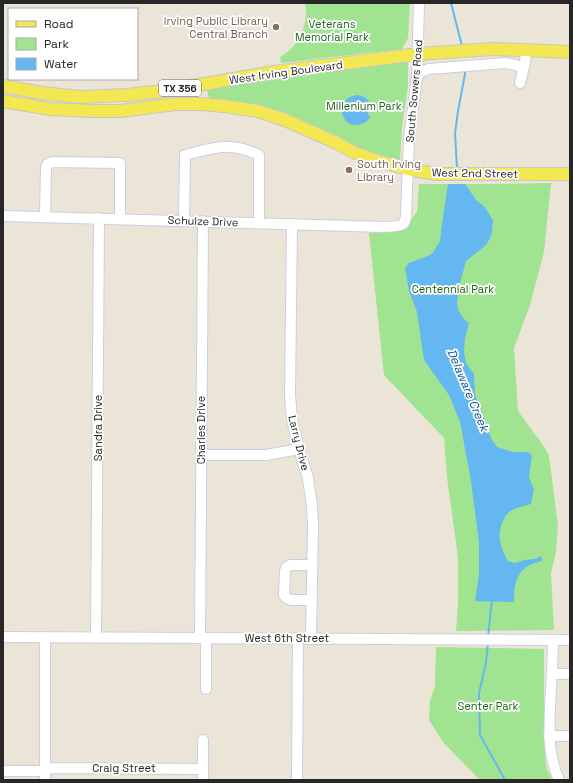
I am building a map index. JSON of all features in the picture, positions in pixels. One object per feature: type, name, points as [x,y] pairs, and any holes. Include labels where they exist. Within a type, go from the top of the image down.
[{"type":"main road","name":"West Irving Boulevard","points":[[3,86],[42,93],[81,97],[127,95],[163,91],[274,72],[418,54],[484,50],[570,52]]},
{"type":"main road","points":[[197,85],[200,104]]},
{"type":"main road","name":"TX 356","points":[[3,101],[50,109],[92,111],[120,111],[176,104],[200,104]]},
{"type":"main road","name":"West 2nd Street","points":[[200,104],[224,106],[265,113],[286,120],[359,154],[408,170],[436,174],[570,174]]},
{"type":"street","name":"South Sowers Road","points":[[402,225],[405,221],[406,215],[409,139],[417,76],[419,3]]},
{"type":"street","points":[[520,83],[524,69],[526,50]]},
{"type":"street","points":[[417,76],[428,69],[448,67],[510,64],[524,69]]},
{"type":"street","points":[[184,221],[185,155],[222,147],[230,147],[243,149],[259,155],[259,223]]},
{"type":"street","points":[[45,217],[46,167],[48,164],[52,162],[120,163],[120,219]]},
{"type":"street","name":"Schulze Drive","points":[[3,216],[292,224],[402,225]]},
{"type":"street","name":"Sandra Drive","points":[[96,637],[99,218]]},
{"type":"street","name":"Charles Drive","points":[[203,221],[201,455],[203,638],[206,689]]},
{"type":"street","name":"Larry Drive","points":[[292,224],[290,395],[292,419],[308,478],[312,506],[311,638]]},
{"type":"street","points":[[201,455],[266,455],[299,448]]},
{"type":"street","points":[[312,565],[290,565],[286,568],[284,595],[286,598],[291,600],[312,600]]},
{"type":"street","name":"West 6th Street","points":[[3,637],[570,640]]},
{"type":"street","points":[[45,637],[45,773]]},
{"type":"street","points":[[297,780],[298,638]]},
{"type":"street","points":[[553,640],[549,736],[554,770],[559,780]]},
{"type":"street","points":[[552,674],[570,674]]},
{"type":"street","points":[[549,736],[570,736]]},
{"type":"street","points":[[203,740],[203,780]]},
{"type":"street","name":"Craig Street","points":[[3,771],[45,773],[203,769]]},
{"type":"green space","name":"Veterans Memorial Park","points":[[305,3],[410,3],[408,38],[402,49],[281,63],[280,57],[293,47],[302,32],[306,15]]},
{"type":"green space","name":"Millenium Park","points":[[408,61],[408,86],[402,127],[400,161],[377,155],[313,128],[210,100],[207,89],[214,87]]},
{"type":"green space","name":"Centennial Park","points":[[551,183],[544,252],[530,305],[514,348],[518,411],[545,448],[549,456],[558,526],[556,552],[551,573],[554,630],[456,631],[458,603],[458,557],[447,477],[444,438],[384,375],[369,233],[404,229],[417,212],[419,184]]},
{"type":"green space","name":"Senter Park","points":[[436,647],[544,649],[544,737],[546,767],[552,780],[480,780],[443,742],[429,720],[430,701],[435,686]]},
{"type":"water","points":[[357,95],[367,99],[372,108],[369,109],[368,115],[370,116],[367,121],[363,124],[354,125],[348,123],[344,119],[342,107],[344,102],[349,97]]},
{"type":"water","points":[[448,184],[465,184],[477,201],[484,206],[493,220],[492,233],[486,245],[466,261],[459,287],[457,302],[458,310],[464,319],[469,323],[465,338],[464,352],[466,363],[474,374],[475,394],[479,407],[491,438],[497,447],[513,452],[528,452],[532,455],[529,477],[534,490],[531,504],[521,506],[507,514],[500,530],[500,540],[501,546],[508,561],[515,563],[535,559],[541,556],[542,561],[531,564],[518,576],[514,591],[514,602],[475,601],[479,575],[479,543],[471,481],[460,422],[449,395],[424,360],[417,312],[409,291],[405,268],[409,263],[432,254],[440,241]]},
{"type":"waterway","name":"Delaware Creek","points":[[451,3],[462,46]]},
{"type":"waterway","name":"Delaware Creek","points":[[457,169],[455,133],[465,69]]},
{"type":"waterway","name":"Delaware Creek","points":[[488,637],[492,599]]},
{"type":"waterway","name":"Delaware Creek","points":[[488,643],[486,663],[479,693],[480,735],[505,780]]},
{"type":"place","name":"Irving Public Library Central Branch","points":[[276,27]]},
{"type":"place","name":"South Irving Library","points":[[349,170]]}]
